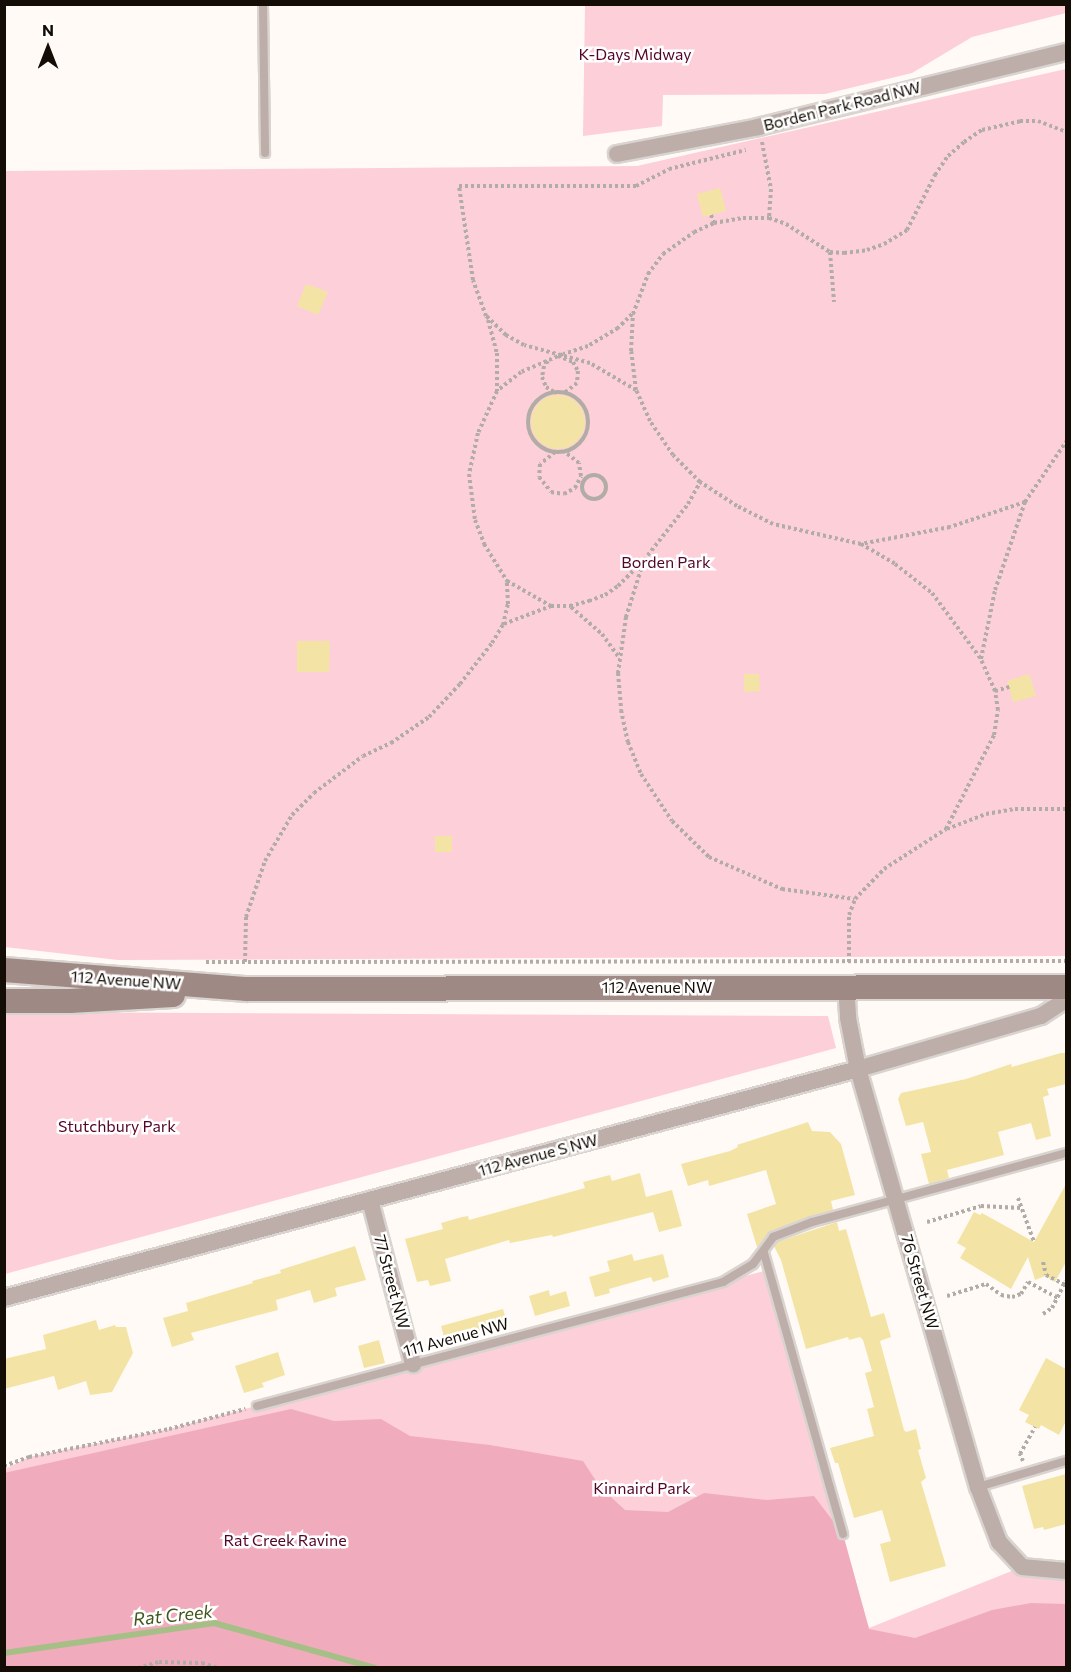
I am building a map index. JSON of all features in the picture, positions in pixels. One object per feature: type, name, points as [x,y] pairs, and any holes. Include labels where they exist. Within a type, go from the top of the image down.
[{"type":"main road","name":"112 Avenue NW","points":[[4,970],[247,989]]},
{"type":"main road","name":"112 Avenue NW","points":[[4,1000],[140,998],[247,989],[1066,987]]},
{"type":"street","name":"Borden Park Road NW","points":[[616,154],[758,127],[1066,52]]},
{"type":"street","name":"76 Street NW","points":[[846,986],[848,1018],[858,1069],[978,1487],[999,1542],[1022,1567],[1066,1571]]},
{"type":"street","name":"112 Avenue S NW","points":[[4,1298],[858,1069],[1041,1016],[1066,1000]]},
{"type":"street","name":"77 Street NW","points":[[370,1200],[413,1364]]},
{"type":"lane","points":[[263,4],[265,153]]},
{"type":"lane","name":"111 Avenue NW","points":[[257,1406],[723,1282],[753,1264],[764,1253],[773,1238],[812,1222],[1066,1152]]},
{"type":"lane","points":[[764,1253],[843,1534]]},
{"type":"lane","points":[[978,1487],[1066,1461]]},
{"type":"path","points":[[946,829],[994,735],[998,710],[996,691],[981,659],[932,593],[895,564],[861,543],[773,524],[737,506],[700,482],[673,454],[650,421],[636,390],[631,351],[633,314],[648,274],[663,254],[694,232],[714,223],[743,218],[769,218],[786,224],[830,252],[867,250],[890,241],[907,230],[935,175],[948,156],[982,130],[1020,121],[1038,122],[1066,132]]},
{"type":"path","points":[[758,127],[771,189],[769,218]]},
{"type":"path","points":[[551,606],[507,581],[484,544],[475,520],[470,483],[471,460],[478,433],[497,391],[497,353],[494,335],[473,280],[459,186],[636,186],[669,169],[774,143]]},
{"type":"path","points":[[711,215],[714,223]]},
{"type":"path","points":[[830,252],[834,302]]},
{"type":"path","points":[[497,391],[521,372],[552,358],[566,356],[588,346],[618,328],[633,314]]},
{"type":"path","points":[[486,316],[506,335],[524,345],[590,363],[636,390]]},
{"type":"path","points":[[564,393],[573,387],[578,377],[576,366],[566,356]]},
{"type":"path","points":[[552,358],[544,366],[542,377],[546,387],[556,393]]},
{"type":"path","points":[[556,452],[539,445],[533,439],[528,422],[533,405],[547,394],[564,393],[580,402],[588,418],[585,435],[580,443],[564,452],[549,454],[540,464],[541,483],[551,492],[564,494],[581,482],[587,477],[597,476],[604,480],[605,492],[596,500],[588,498],[582,490],[581,482],[581,469],[579,463],[564,452]]},
{"type":"path","points":[[981,659],[998,580],[1025,502],[1066,442]]},
{"type":"path","points":[[503,625],[551,606],[570,606],[605,595],[644,560],[688,504],[700,482]]},
{"type":"path","points":[[861,543],[950,527],[1025,502]]},
{"type":"path","points":[[644,560],[629,606],[619,657],[621,710],[628,742],[641,774],[672,821],[709,858],[782,889],[855,899]]},
{"type":"path","points":[[245,962],[246,917],[265,861],[292,815],[314,793],[363,756],[391,742],[429,717],[460,684],[503,625],[508,604],[507,581]]},
{"type":"path","points":[[570,606],[602,633],[619,657]]},
{"type":"path","points":[[996,691],[1009,687]]},
{"type":"path","points":[[849,962],[849,915],[855,899],[884,869],[946,829],[986,814],[1015,808],[1066,809]]},
{"type":"path","points":[[200,962],[1066,962]]},
{"type":"path","points":[[1018,1198],[1034,1242]]},
{"type":"path","points":[[927,1222],[981,1206],[1022,1208]]},
{"type":"path","points":[[1043,1262],[1046,1275],[1066,1283],[1052,1308],[1043,1314]]},
{"type":"path","points":[[947,1296],[986,1284],[1001,1295],[1012,1297],[1020,1294],[1028,1282],[1058,1298]]},
{"type":"path","points":[[4,1466],[29,1457],[169,1429],[257,1406]]},
{"type":"path","points":[[1027,1473],[1020,1454],[1035,1427]]},
{"type":"path","points":[[138,1668],[159,1662],[202,1664],[217,1668]]},
{"type":"green space","name":"K-Days Midway","points":[[1066,4],[1066,13],[972,37],[912,73],[825,94],[663,95],[662,126],[583,136],[585,5]]},
{"type":"green space","name":"Borden Park","points":[[1066,69],[1066,956],[118,960],[5,947],[5,171],[637,166]]},
{"type":"green space","name":"Stutchbury Park","points":[[5,1012],[828,1016],[836,1048],[5,1274]]},
{"type":"green space","name":"Rat Creek Ravine","points":[[768,1270],[869,1628],[1022,1567],[1066,1571],[1066,1667],[5,1668],[5,1469],[29,1457],[169,1429]]},
{"type":"green space","name":"Rat Creek Ravine","points":[[291,1409],[334,1421],[381,1419],[410,1436],[490,1445],[583,1461],[600,1487],[625,1510],[668,1512],[704,1493],[767,1500],[814,1496],[843,1534],[869,1629],[915,1638],[992,1610],[1031,1603],[1066,1604],[1066,1667],[5,1667],[4,1473]]},
{"type":"building","points":[[720,188],[726,211],[703,217],[697,194]]},
{"type":"building","points":[[306,284],[328,292],[318,315],[297,306]]},
{"type":"building","points":[[553,395],[563,395],[573,399],[581,407],[585,422],[581,437],[573,445],[563,449],[553,449],[543,445],[535,437],[531,427],[531,417],[535,407],[543,399]]},
{"type":"building","points":[[297,641],[330,641],[329,672],[297,672]]},
{"type":"building","points":[[744,674],[759,674],[760,691],[744,692]]},
{"type":"building","points":[[1029,674],[1036,696],[1013,702],[1007,681]]},
{"type":"building","points":[[435,836],[452,836],[452,852],[435,852]]},
{"type":"building","points":[[1066,1053],[1066,1084],[1047,1089],[1049,1095],[1043,1097],[1051,1136],[1036,1140],[1031,1123],[998,1132],[1004,1155],[947,1170],[949,1178],[929,1184],[921,1154],[931,1152],[923,1122],[906,1126],[898,1099],[901,1093],[966,1079],[1011,1064],[1012,1067]]},
{"type":"building","points":[[808,1122],[812,1131],[830,1132],[841,1144],[855,1195],[831,1201],[833,1210],[771,1231],[757,1247],[747,1214],[776,1204],[766,1170],[709,1186],[708,1180],[688,1186],[681,1164],[730,1151],[738,1147],[737,1145]]},
{"type":"building","points":[[640,1173],[646,1197],[672,1190],[682,1226],[659,1232],[653,1212],[553,1237],[552,1235],[510,1243],[509,1240],[445,1259],[451,1281],[430,1286],[428,1280],[417,1282],[405,1239],[443,1229],[441,1223],[462,1217],[468,1216],[469,1220],[585,1188],[583,1182],[610,1175],[612,1181]]},
{"type":"building","points":[[1066,1184],[1066,1262],[1055,1282],[1045,1276],[1035,1280],[1028,1257],[1011,1289],[960,1258],[966,1248],[957,1243],[974,1212],[980,1215],[982,1213],[1034,1242]]},
{"type":"building","points":[[837,1222],[839,1231],[846,1229],[871,1317],[884,1313],[891,1337],[880,1341],[904,1430],[906,1432],[916,1429],[921,1449],[918,1450],[926,1478],[921,1482],[946,1566],[890,1582],[880,1544],[891,1541],[882,1510],[854,1518],[838,1463],[835,1463],[830,1448],[874,1436],[867,1409],[874,1407],[865,1373],[872,1371],[863,1340],[860,1337],[849,1340],[848,1337],[806,1349],[781,1260],[774,1246],[777,1242]]},
{"type":"building","points":[[355,1246],[366,1280],[335,1288],[337,1296],[314,1303],[310,1290],[276,1300],[278,1310],[191,1333],[194,1340],[172,1347],[163,1318],[188,1311],[186,1303],[253,1283],[252,1281],[281,1273],[280,1270]]},
{"type":"building","points":[[632,1254],[634,1261],[663,1254],[669,1277],[653,1282],[651,1277],[609,1289],[610,1293],[595,1297],[589,1277],[610,1271],[607,1261]]},
{"type":"building","points":[[549,1290],[550,1296],[566,1291],[570,1306],[535,1316],[529,1296]]},
{"type":"building","points":[[503,1309],[507,1323],[469,1334],[471,1341],[447,1348],[441,1326]]},
{"type":"building","points":[[96,1320],[99,1330],[115,1325],[126,1327],[133,1353],[112,1392],[90,1395],[86,1381],[58,1390],[54,1376],[4,1389],[4,1359],[46,1349],[43,1335]]},
{"type":"building","points":[[379,1340],[385,1363],[364,1368],[358,1346]]},
{"type":"building","points":[[278,1352],[285,1375],[262,1383],[264,1387],[244,1393],[235,1366]]},
{"type":"building","points":[[1046,1358],[1066,1369],[1066,1421],[1059,1435],[1041,1425],[1039,1429],[1025,1422],[1029,1415],[1019,1410]]},
{"type":"building","points":[[1066,1474],[1066,1524],[1044,1530],[1043,1527],[1034,1529],[1022,1486]]},
{"type":"waterway","name":"Rat Creek","points":[[4,1653],[214,1623],[375,1668]]},
{"type":"park label","name":"Kinnaird Park","points":[[642,1488]]}]
